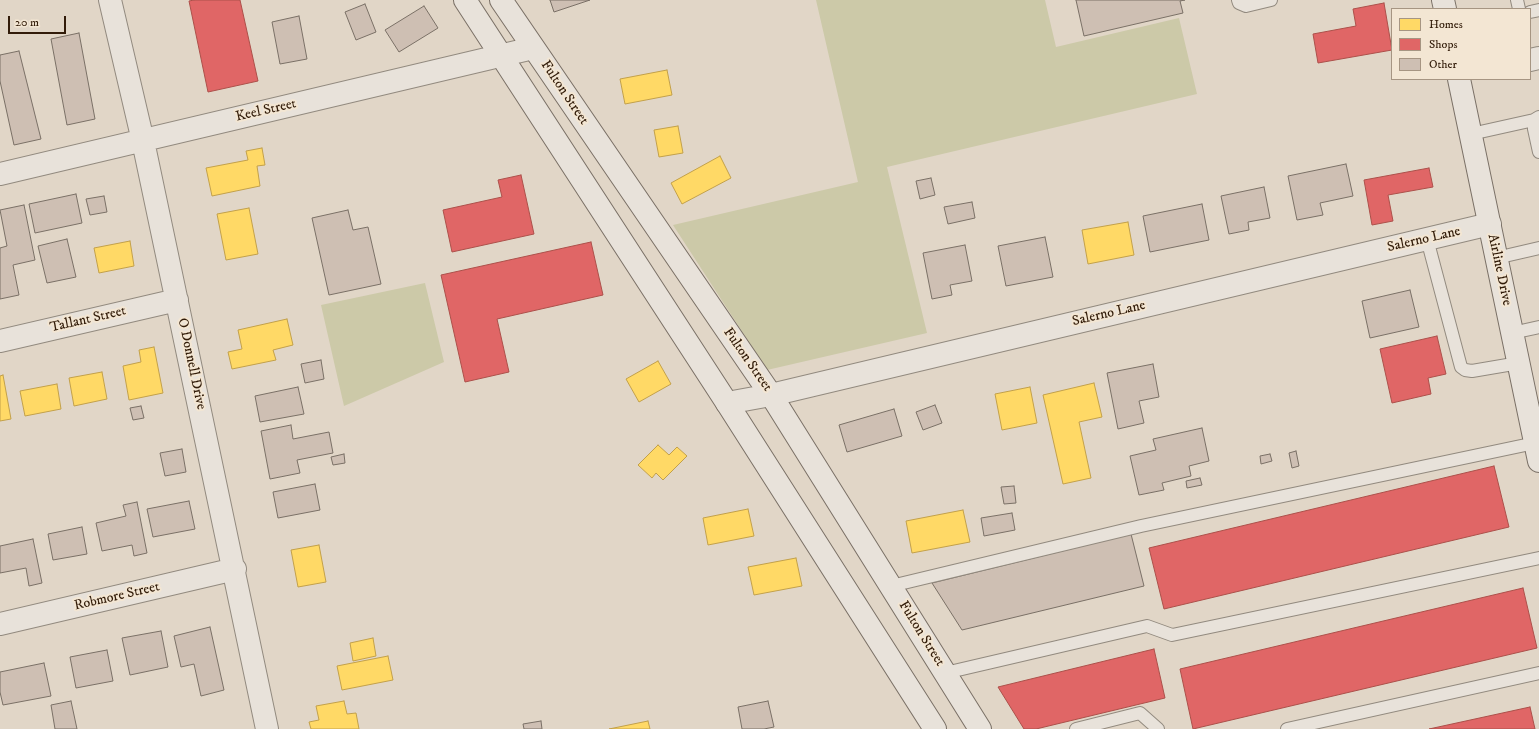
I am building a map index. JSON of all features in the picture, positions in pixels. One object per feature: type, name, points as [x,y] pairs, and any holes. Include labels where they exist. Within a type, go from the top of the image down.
[{"type":"street","name":"O Donnell Drive","points":[[110,0],[143,141],[235,570],[267,729]]},
{"type":"street","points":[[466,0],[727,403],[935,729]]},
{"type":"street","name":"Fulton Street","points":[[501,0],[771,395],[980,729]]},
{"type":"street","name":"Keel Street","points":[[0,174],[533,48]]},
{"type":"street","name":"Airline Drive","points":[[1460,80],[1512,333],[1519,363],[1534,413],[1537,452]]},
{"type":"street","name":"Salerno Lane","points":[[727,403],[771,395],[1490,224]]},
{"type":"street","name":"Tallant Street","points":[[0,341],[177,300]]},
{"type":"street","name":"Robmore Street","points":[[0,624],[235,570]]},
{"type":"lane","points":[[1238,0],[1239,3],[1246,6],[1271,0]]},
{"type":"lane","points":[[1471,134],[1536,119],[1534,129],[1539,152]]},
{"type":"lane","points":[[1427,239],[1461,367],[1465,370],[1472,371],[1519,363]]},
{"type":"lane","points":[[1496,258],[1539,248]]},
{"type":"lane","points":[[1512,333],[1539,328]]},
{"type":"lane","points":[[891,586],[1141,526],[1537,452]]},
{"type":"lane","points":[[945,673],[1147,626],[1172,635],[1539,558]]},
{"type":"lane","points":[[1286,729],[1539,674]]},
{"type":"lane","points":[[1076,729],[1140,713],[1158,729]]},
{"type":"shaded area","points":[[816,0],[1045,0],[1056,47],[1179,18],[1197,94],[887,167],[927,333],[767,370],[673,225],[858,182]]},
{"type":"shaded area","points":[[425,283],[444,362],[344,406],[321,305]]},
{"type":"building: Homes","points":[[667,70],[672,95],[625,104],[620,79]]},
{"type":"building: Homes","points":[[678,126],[683,153],[659,157],[654,130]]},
{"type":"building: Homes","points":[[262,148],[265,165],[257,166],[260,186],[212,196],[206,168],[248,160],[246,151]]},
{"type":"building: Homes","points":[[720,156],[731,178],[682,204],[671,183]]},
{"type":"building: Homes","points":[[249,208],[258,254],[226,260],[217,214]]},
{"type":"building: Homes","points":[[1128,222],[1134,255],[1088,264],[1082,230]]},
{"type":"building: Homes","points":[[130,241],[134,266],[99,273],[94,248]]},
{"type":"building: Homes","points":[[287,319],[293,345],[273,350],[276,360],[232,369],[228,352],[242,349],[238,330]]},
{"type":"building: Homes","points":[[154,347],[163,393],[129,400],[123,366],[141,362],[139,350]]},
{"type":"building: Homes","points":[[658,361],[671,384],[639,402],[626,379]]},
{"type":"building: Homes","points":[[102,372],[107,399],[74,406],[69,378]]},
{"type":"building: Homes","points":[[3,375],[11,419],[0,421],[0,376]]},
{"type":"building: Homes","points":[[1094,383],[1102,417],[1079,422],[1091,478],[1063,484],[1043,395]]},
{"type":"building: Homes","points":[[57,384],[61,409],[25,416],[20,391]]},
{"type":"building: Homes","points":[[1030,387],[1037,423],[1002,430],[995,394]]},
{"type":"building: Homes","points":[[658,445],[669,455],[677,447],[687,456],[663,480],[656,473],[652,478],[638,465]]},
{"type":"building: Homes","points":[[748,509],[754,536],[708,545],[703,518]]},
{"type":"building: Homes","points":[[963,510],[970,542],[912,553],[906,521]]},
{"type":"building: Homes","points":[[319,545],[326,582],[298,587],[291,550]]},
{"type":"building: Homes","points":[[796,558],[802,586],[754,595],[748,567]]},
{"type":"building: Homes","points":[[373,638],[376,656],[353,661],[350,643]]},
{"type":"building: Homes","points":[[388,656],[393,680],[342,690],[337,666]]},
{"type":"building: Homes","points":[[344,701],[347,714],[356,713],[359,729],[311,729],[309,722],[319,720],[316,706]]},
{"type":"building: Homes","points":[[648,721],[650,729],[609,729]]},
{"type":"building: Shops","points":[[240,0],[258,81],[208,92],[189,1]]},
{"type":"building: Shops","points":[[1384,3],[1391,50],[1318,63],[1313,34],[1356,26],[1353,9]]},
{"type":"building: Shops","points":[[1429,168],[1433,187],[1388,195],[1393,221],[1372,225],[1364,180]]},
{"type":"building: Shops","points":[[521,175],[534,234],[452,252],[443,210],[502,197],[498,180]]},
{"type":"building: Shops","points":[[591,242],[603,295],[497,319],[509,372],[465,382],[441,275]]},
{"type":"building: Shops","points":[[1437,336],[1446,374],[1428,378],[1431,394],[1392,403],[1380,349]]},
{"type":"building: Shops","points":[[1494,466],[1509,527],[1164,609],[1149,548]]},
{"type":"building: Shops","points":[[1523,588],[1537,648],[1193,729],[1180,669]]},
{"type":"building: Shops","points":[[1154,649],[1165,698],[1036,729],[1024,729],[998,687]]},
{"type":"building: Shops","points":[[1530,707],[1535,729],[1429,729]]},
{"type":"building: Other","points":[[550,0],[590,0],[554,12]]},
{"type":"building: Other","points":[[1076,0],[1185,0],[1180,1],[1183,13],[1084,36]]},
{"type":"building: Other","points":[[365,4],[376,32],[356,40],[345,12]]},
{"type":"building: Other","points":[[424,6],[438,28],[399,52],[385,30]]},
{"type":"building: Other","points":[[299,16],[307,59],[280,64],[272,22]]},
{"type":"building: Other","points":[[79,33],[95,119],[67,125],[51,39]]},
{"type":"building: Other","points":[[19,51],[41,139],[14,145],[0,81],[0,55]]},
{"type":"building: Other","points":[[1346,164],[1353,196],[1320,203],[1323,215],[1297,220],[1288,176]]},
{"type":"building: Other","points":[[931,178],[935,195],[920,199],[916,181]]},
{"type":"building: Other","points":[[1264,187],[1270,218],[1248,222],[1249,230],[1229,234],[1221,196]]},
{"type":"building: Other","points":[[76,194],[82,223],[35,233],[29,204]]},
{"type":"building: Other","points":[[104,196],[107,212],[90,215],[86,199]]},
{"type":"building: Other","points":[[972,202],[975,218],[948,224],[944,207]]},
{"type":"building: Other","points":[[1202,204],[1209,240],[1150,252],[1143,216]]},
{"type":"building: Other","points":[[24,205],[35,260],[13,265],[19,295],[0,299],[0,248],[7,246],[0,210]]},
{"type":"building: Other","points":[[348,210],[353,230],[368,227],[381,284],[329,295],[312,218]]},
{"type":"building: Other","points":[[1045,237],[1053,277],[1006,286],[998,246]]},
{"type":"building: Other","points":[[67,239],[76,277],[47,283],[38,246]]},
{"type":"building: Other","points":[[965,245],[972,281],[950,285],[952,295],[932,299],[923,253]]},
{"type":"building: Other","points":[[1410,290],[1419,327],[1370,338],[1362,301]]},
{"type":"building: Other","points":[[321,360],[324,379],[305,383],[301,364]]},
{"type":"building: Other","points":[[1153,364],[1159,397],[1139,401],[1144,423],[1118,429],[1107,373]]},
{"type":"building: Other","points":[[298,387],[304,414],[260,422],[255,396]]},
{"type":"building: Other","points":[[935,405],[942,423],[923,430],[916,412]]},
{"type":"building: Other","points":[[141,406],[144,418],[133,420],[130,408]]},
{"type":"building: Other","points":[[894,409],[902,436],[847,452],[839,425]]},
{"type":"building: Other","points":[[291,425],[293,439],[329,432],[333,453],[297,460],[300,473],[270,479],[261,431]]},
{"type":"building: Other","points":[[1202,428],[1209,461],[1189,466],[1191,476],[1162,483],[1164,490],[1139,495],[1130,456],[1156,450],[1153,439]]},
{"type":"building: Other","points":[[182,449],[186,472],[165,476],[160,453]]},
{"type":"building: Other","points":[[1296,451],[1299,466],[1292,468],[1289,453]]},
{"type":"building: Other","points":[[344,454],[345,463],[333,465],[331,457]]},
{"type":"building: Other","points":[[1270,454],[1272,461],[1261,464],[1260,456]]},
{"type":"building: Other","points":[[1200,478],[1202,485],[1187,488],[1186,481]]},
{"type":"building: Other","points":[[315,484],[320,510],[278,518],[273,492]]},
{"type":"building: Other","points":[[1014,486],[1016,503],[1004,504],[1001,487]]},
{"type":"building: Other","points":[[189,501],[195,529],[153,537],[147,509]]},
{"type":"building: Other","points":[[137,502],[147,553],[134,556],[132,545],[102,551],[96,523],[126,516],[123,505]]},
{"type":"building: Other","points":[[1012,513],[1015,530],[984,536],[981,518]]},
{"type":"building: Other","points":[[82,527],[87,554],[53,560],[48,534]]},
{"type":"building: Other","points":[[1131,534],[1144,586],[962,630],[932,583]]},
{"type":"building: Other","points":[[33,539],[42,583],[29,586],[26,568],[0,573],[0,546]]},
{"type":"building: Other","points":[[210,627],[224,690],[201,696],[194,664],[181,667],[174,636]]},
{"type":"building: Other","points":[[161,631],[168,667],[130,675],[122,638]]},
{"type":"building: Other","points":[[107,650],[113,681],[76,688],[70,657]]},
{"type":"building: Other","points":[[44,663],[51,696],[3,705],[0,692],[0,672]]},
{"type":"building: Other","points":[[71,701],[77,729],[55,729],[51,705]]},
{"type":"building: Other","points":[[768,701],[774,727],[764,729],[742,729],[738,707]]},
{"type":"building: Other","points":[[541,721],[542,729],[524,729],[523,724]]}]
